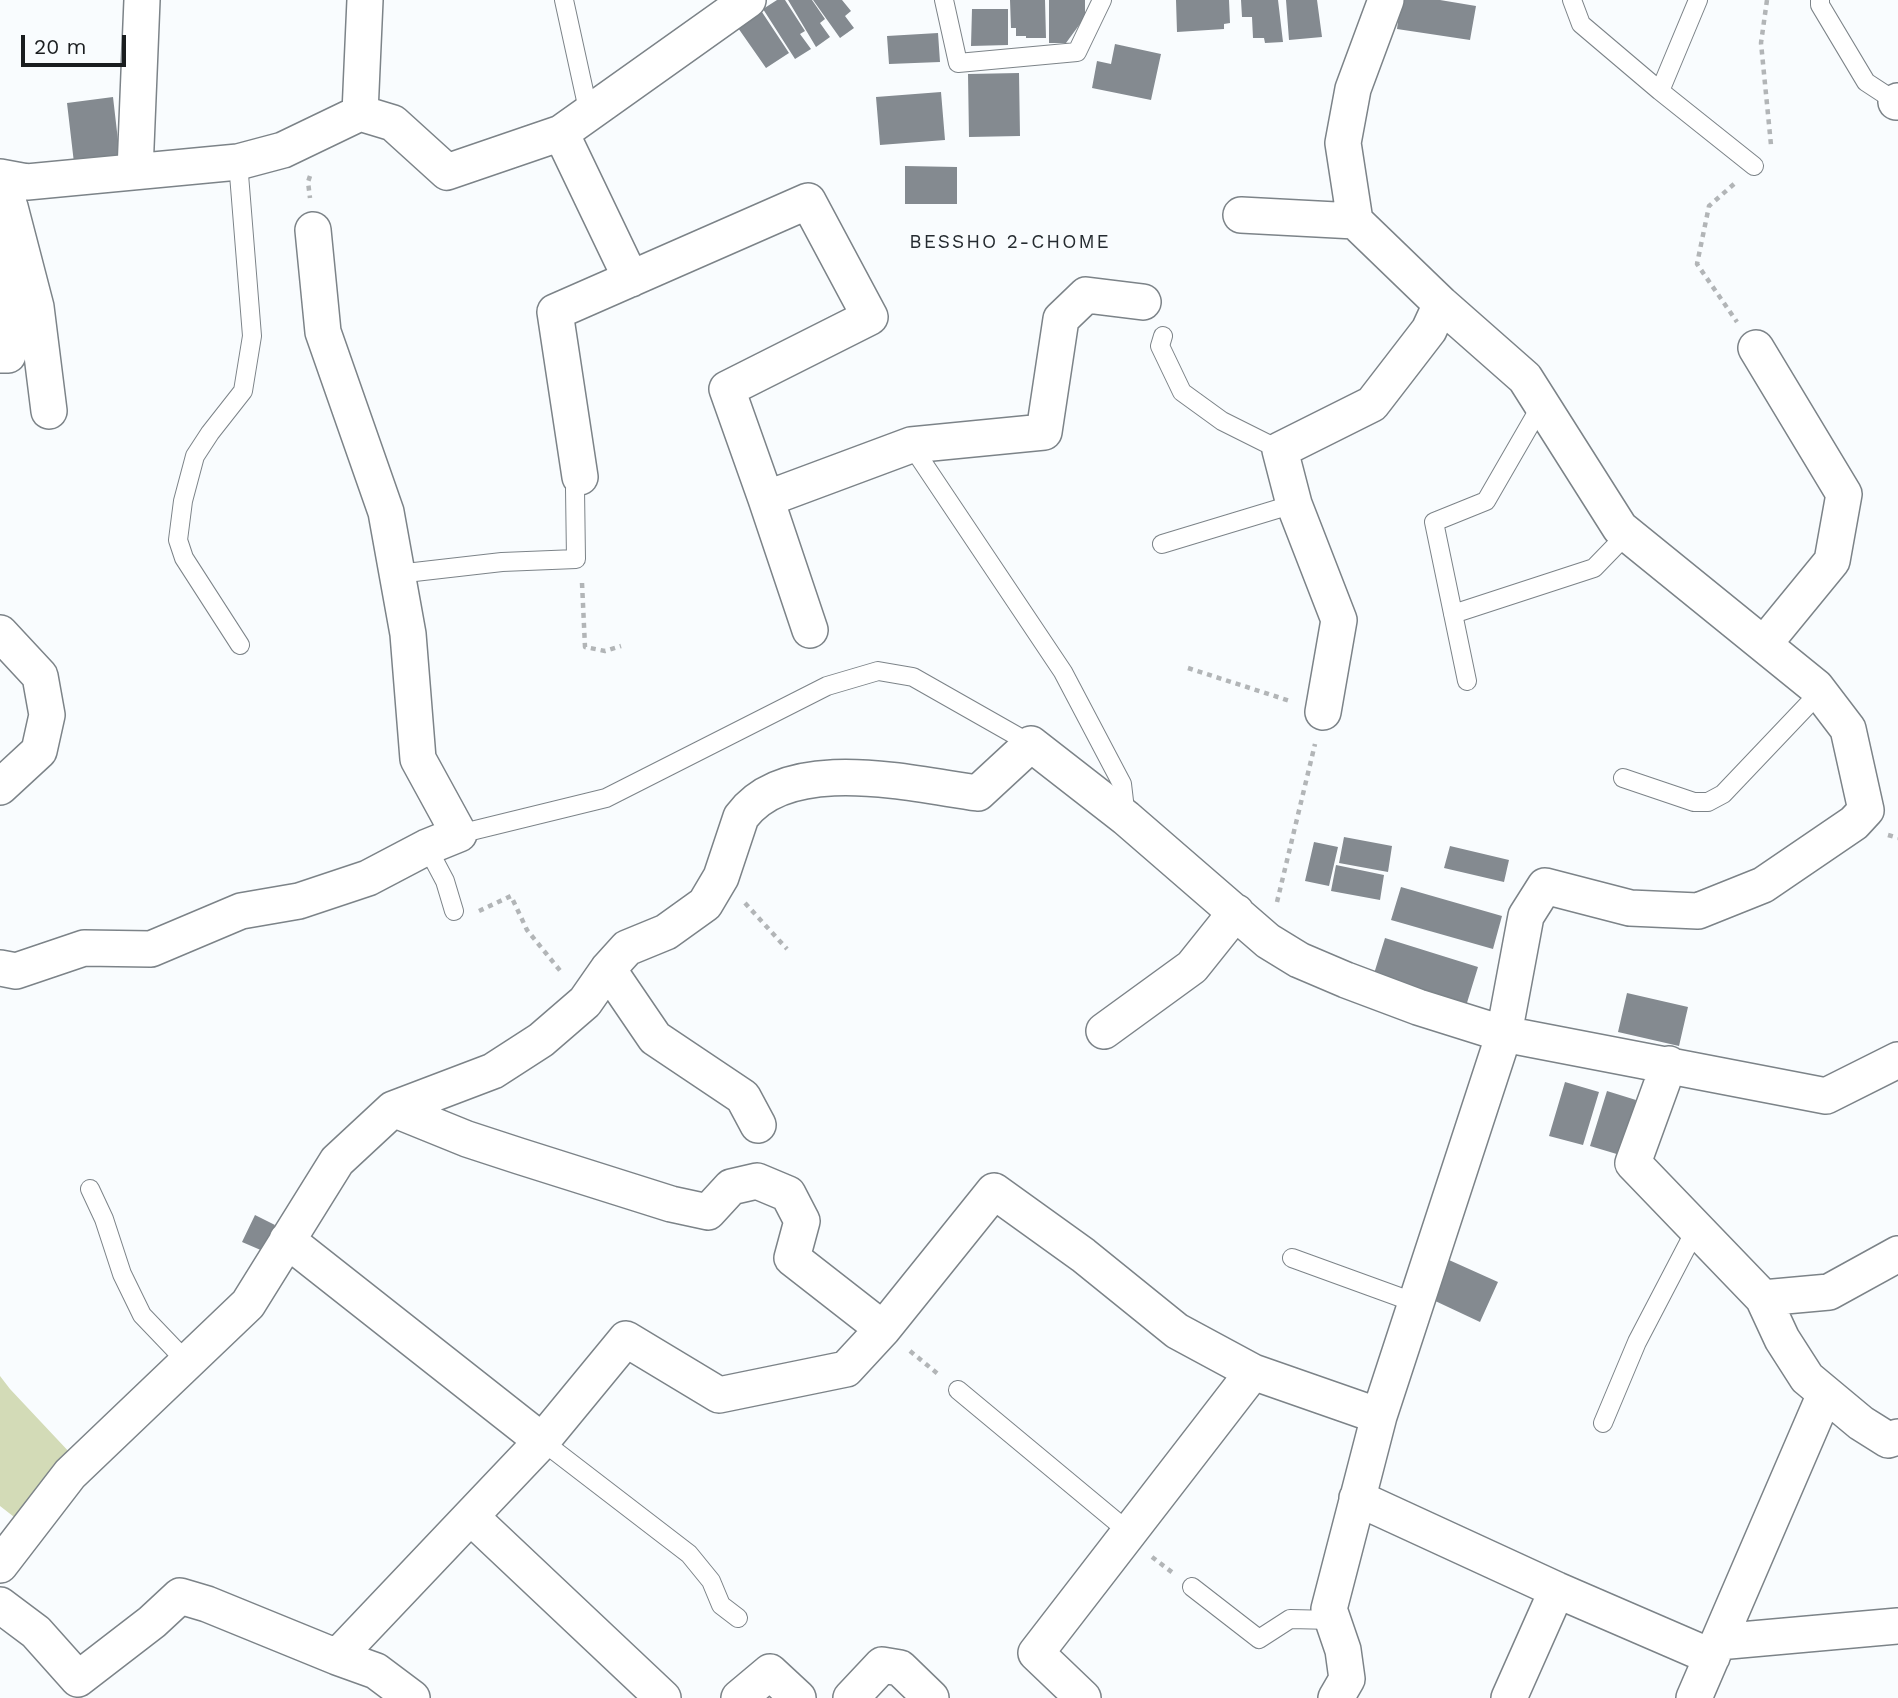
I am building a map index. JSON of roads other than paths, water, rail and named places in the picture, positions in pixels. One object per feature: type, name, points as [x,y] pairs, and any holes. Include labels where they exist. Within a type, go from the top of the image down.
[{"type":"street","points":[[135,171],[142,0]]},
{"type":"street","points":[[360,113],[365,0]]},
{"type":"street","points":[[0,177],[27,182],[238,162],[283,150],[360,113],[393,123],[447,172],[575,124],[748,0]]},
{"type":"street","points":[[1336,1698],[1348,1679],[1343,1650],[1329,1609],[1379,1416],[1504,1034],[1526,916],[1545,886],[1630,908],[1698,911],[1763,884],[1854,823],[1866,810],[1848,730],[1820,692],[1620,528],[1525,377],[1441,304],[1355,222],[1343,143],[1353,89],[1387,0]]},
{"type":"street","points":[[575,124],[631,279]]},
{"type":"street","points":[[580,477],[555,312],[808,201],[870,317],[727,389],[810,630]]},
{"type":"street","points":[[0,205],[10,207],[36,307],[49,411]]},
{"type":"street","points":[[1241,215],[1355,222]]},
{"type":"street","points":[[0,968],[16,971],[83,948],[151,949],[241,911],[299,901],[368,878],[427,847],[459,834],[418,759],[408,634],[386,512],[324,332],[313,230]]},
{"type":"street","points":[[0,255],[5,270],[8,355],[0,355]]},
{"type":"street","points":[[766,499],[911,445],[1044,432],[1060,320],[1086,295],[1143,302]]},
{"type":"street","points":[[1323,712],[1339,620],[1294,504],[1280,450],[1372,404],[1429,330],[1441,304]]},
{"type":"street","points":[[1756,348],[1844,494],[1832,561],[1764,644]]},
{"type":"street","points":[[0,633],[40,676],[47,715],[39,751],[0,787]]},
{"type":"street","points":[[0,1565],[70,1474],[247,1304],[337,1161],[393,1109],[493,1071],[541,1040],[585,1002],[608,969],[627,948],[666,932],[705,904],[721,877],[741,817],[747,809],[779,788],[812,779],[859,776],[978,793],[1031,744],[1126,818],[1268,941],[1299,960],[1346,981],[1504,1034],[1826,1096],[1898,1060]]},
{"type":"street","points":[[1104,1031],[1192,967],[1236,912]]},
{"type":"street","points":[[608,969],[655,1038],[743,1097],[758,1125]]},
{"type":"street","points":[[1668,1064],[1633,1163],[1763,1298],[1782,1339],[1807,1378],[1861,1423],[1888,1440],[1898,1437]]},
{"type":"street","points":[[393,1109],[506,1152],[671,1204],[708,1212],[731,1186],[757,1181],[788,1194],[803,1221],[792,1258],[883,1329]]},
{"type":"street","points":[[337,1657],[542,1441],[626,1339],[719,1395],[846,1369],[883,1329],[994,1191],[1083,1255],[1177,1331],[1253,1372],[1379,1416]]},
{"type":"street","points":[[287,1240],[542,1441]]},
{"type":"street","points":[[1763,1298],[1829,1292],[1898,1254]]},
{"type":"street","points":[[1083,1698],[1036,1653],[1253,1372]]},
{"type":"street","points":[[1694,1698],[1825,1394]]},
{"type":"street","points":[[1357,1498],[1557,1590],[1715,1650],[1898,1626]]},
{"type":"street","points":[[471,1517],[663,1698]]},
{"type":"street","points":[[1508,1698],[1557,1590]]},
{"type":"street","points":[[0,1605],[36,1632],[78,1679],[152,1622],[180,1596],[376,1671],[412,1698]]},
{"type":"street","points":[[851,1698],[882,1665],[900,1668],[931,1698]]},
{"type":"street","points":[[740,1698],[770,1672],[798,1698]]},
{"type":"lane","points":[[564,0],[575,124]]},
{"type":"lane","points":[[944,0],[958,63],[1077,52],[1102,0]]},
{"type":"lane","points":[[1573,0],[1581,24],[1754,166]]},
{"type":"lane","points":[[1660,91],[1698,0]]},
{"type":"lane","points":[[1820,0],[1820,5],[1866,82],[1897,102]]},
{"type":"lane","points":[[238,162],[252,336],[243,391],[195,456],[183,501],[178,540],[184,558],[240,645]]},
{"type":"lane","points":[[1163,336],[1160,346],[1182,392],[1222,421],[1280,450]]},
{"type":"lane","points":[[1467,681],[1434,522],[1486,501],[1542,404]]},
{"type":"lane","points":[[911,445],[1063,672],[1122,784],[1126,818]]},
{"type":"lane","points":[[397,574],[502,562],[576,559],[575,489],[580,477]]},
{"type":"lane","points":[[1162,544],[1294,504]]},
{"type":"lane","points":[[1453,614],[1594,568],[1627,534]]},
{"type":"lane","points":[[459,834],[606,798],[827,686],[878,671],[913,677],[1031,744]]},
{"type":"lane","points":[[1623,778],[1694,802],[1708,802],[1723,794],[1820,692]]},
{"type":"lane","points":[[427,847],[445,881],[454,911]]},
{"type":"lane","points":[[90,1189],[104,1219],[122,1274],[142,1315],[187,1362]]},
{"type":"lane","points":[[1603,1423],[1637,1342],[1696,1229]]},
{"type":"lane","points":[[1292,1258],[1416,1303]]},
{"type":"lane","points":[[958,1390],[1128,1535]]},
{"type":"lane","points":[[542,1441],[689,1554],[711,1581],[720,1605],[738,1618]]},
{"type":"lane","points":[[1192,1587],[1259,1639],[1290,1619],[1333,1620]]},
{"type":"district","name":"BESSHO 2-CHOME","points":[[1010,242]]}]
